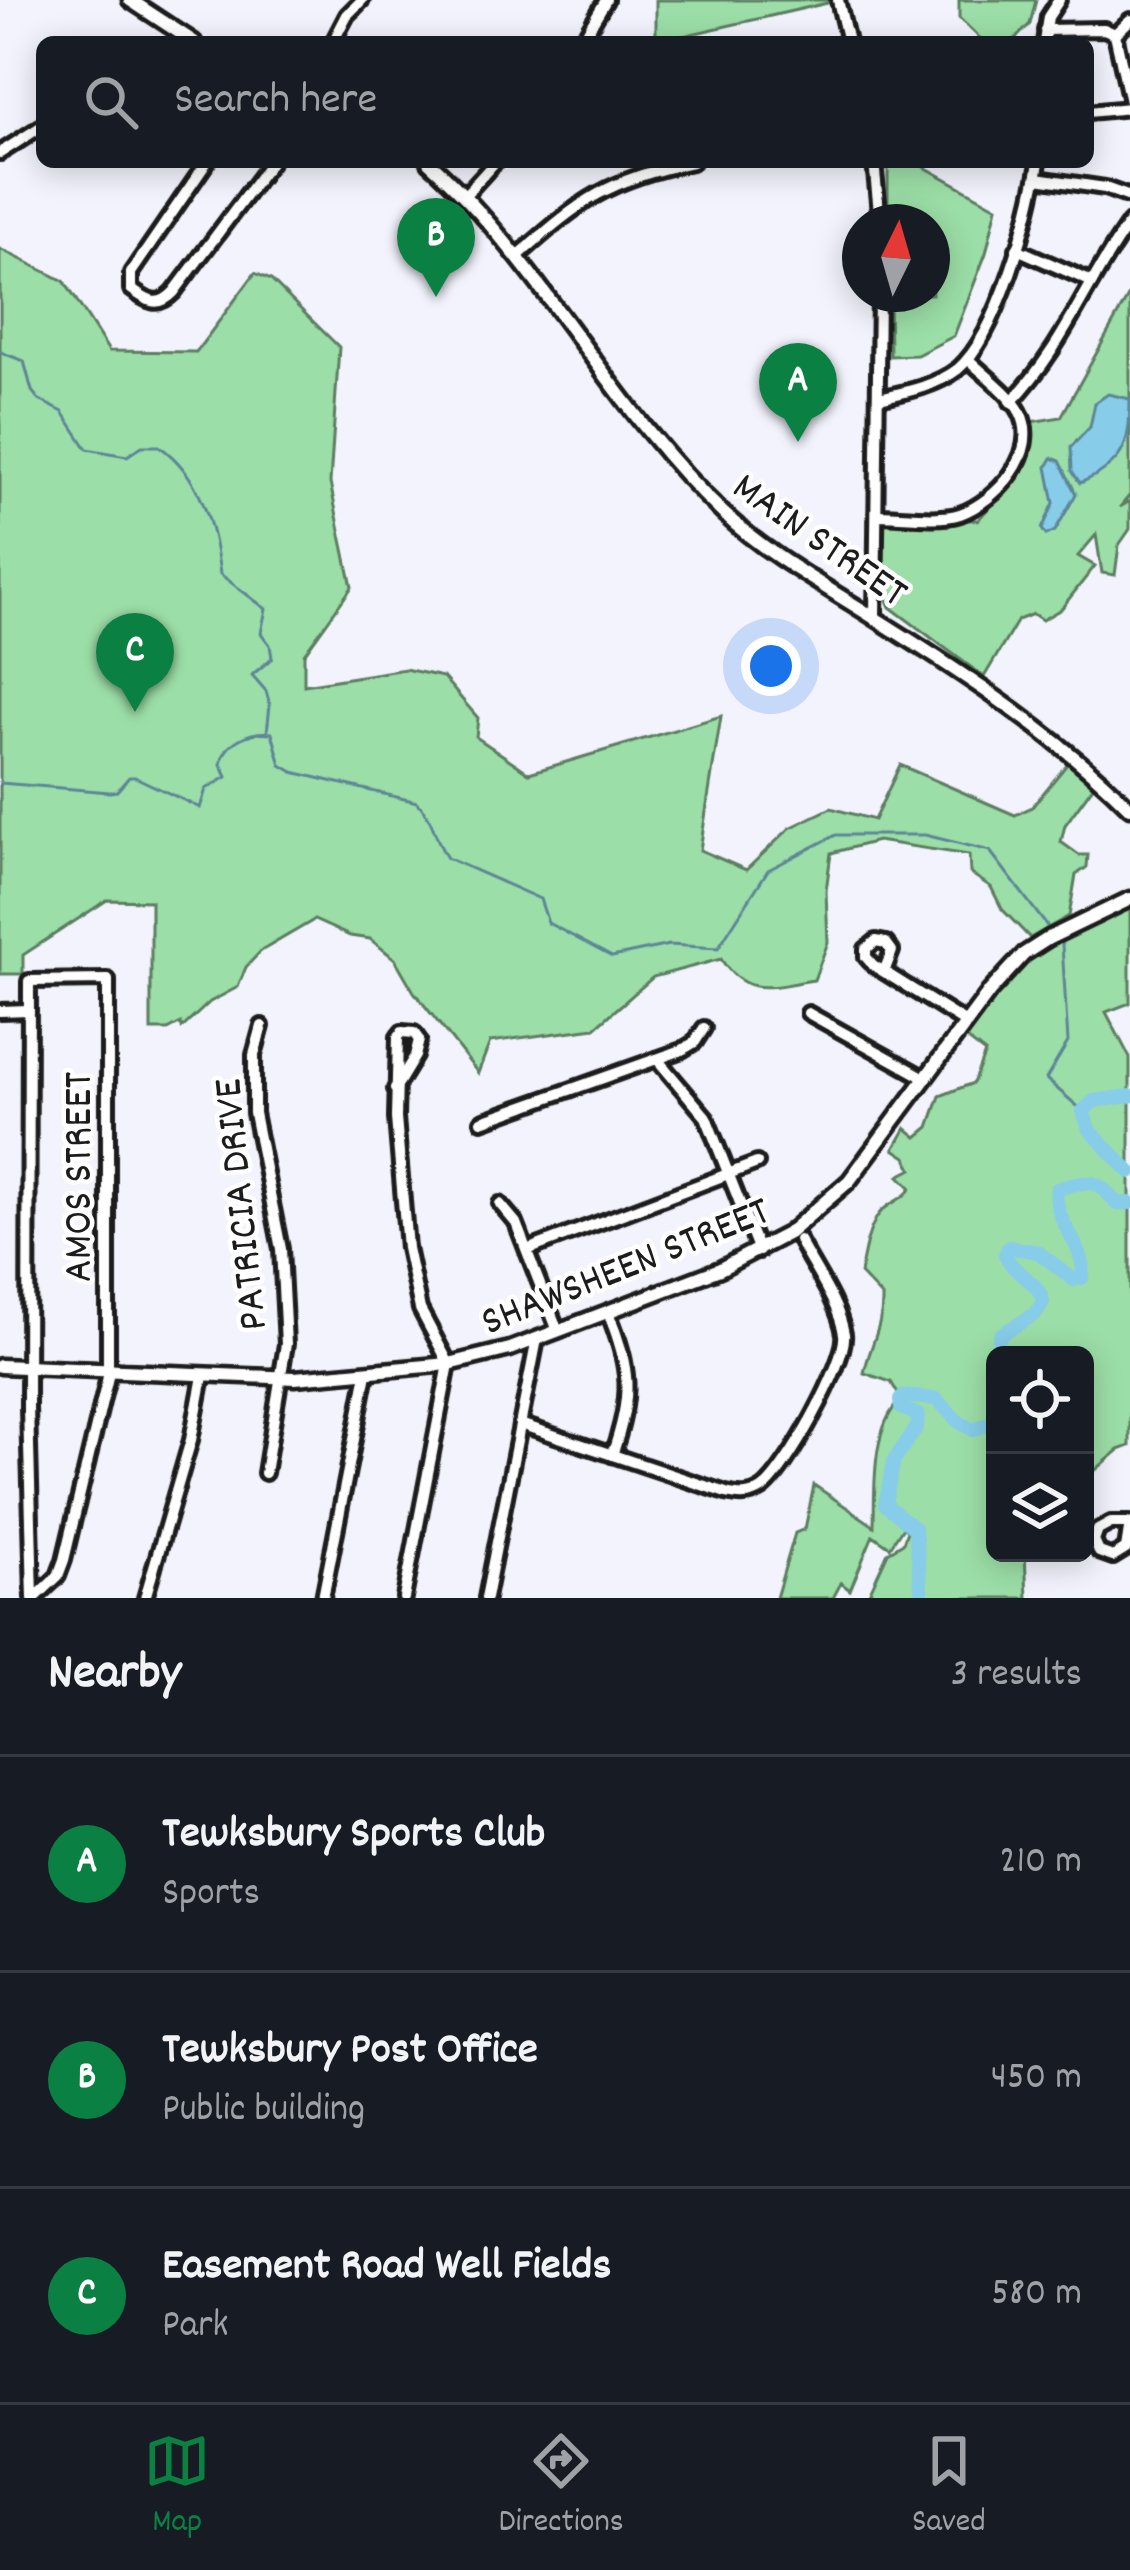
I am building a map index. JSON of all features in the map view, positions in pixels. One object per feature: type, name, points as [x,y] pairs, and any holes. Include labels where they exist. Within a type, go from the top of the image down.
[{"type":"main road","points":[[130,0],[183,36]]},
{"type":"main road","name":"MAIN STREET","points":[[436,168],[519,255],[701,492],[767,550],[987,694],[1089,770],[1130,808]]},
{"type":"main road","name":"SHAWSHEEN STREET","points":[[0,1366],[283,1378],[448,1364],[537,1339],[759,1251],[810,1218],[849,1181],[966,1023],[1024,954],[1130,899]]},
{"type":"street","points":[[335,36],[362,0]]},
{"type":"street","points":[[585,36],[606,0]]},
{"type":"street","points":[[838,0],[846,36]]},
{"type":"street","points":[[1059,0],[1045,36],[1104,29],[1115,34]]},
{"type":"street","points":[[1115,34],[1130,20]]},
{"type":"street","points":[[1094,111],[1130,105],[1115,34]]},
{"type":"street","points":[[0,153],[36,130]]},
{"type":"street","points":[[203,168],[130,273],[131,289],[152,303],[174,292],[267,168]]},
{"type":"street","points":[[465,195],[490,168]]},
{"type":"street","points":[[519,255],[569,211],[607,187],[665,168]]},
{"type":"street","points":[[875,168],[878,204]]},
{"type":"street","points":[[879,391],[944,378],[968,358],[986,331],[1017,249],[1038,168]]},
{"type":"street","points":[[1036,178],[1105,188],[1130,197]]},
{"type":"street","points":[[1011,402],[1051,356],[1130,222]]},
{"type":"street","points":[[1017,249],[1092,282]]},
{"type":"street","points":[[875,618],[879,312]]},
{"type":"street","points":[[877,510],[971,508],[991,498],[1020,458],[1025,433],[1021,414],[968,358]]},
{"type":"street","points":[[884,972],[966,1023]]},
{"type":"street","name":"AMOS STREET","points":[[29,1010],[29,981],[108,980],[109,1373],[64,1560],[58,1576],[34,1598]]},
{"type":"street","points":[[0,1011],[29,1010],[30,1584],[34,1598]]},
{"type":"street","points":[[808,1013],[925,1078]]},
{"type":"street","name":"PATRICIA DRIVE","points":[[262,1026],[254,1054],[254,1113],[284,1268],[286,1344],[265,1473]]},
{"type":"street","points":[[482,1120],[689,1046],[704,1028]]},
{"type":"street","points":[[395,1089],[418,1051],[414,1033],[398,1035],[395,1089],[411,1273],[425,1321],[448,1364],[404,1598]]},
{"type":"street","points":[[657,1059],[706,1117],[759,1251]]},
{"type":"street","points":[[527,1250],[758,1163]]},
{"type":"street","points":[[500,1204],[514,1218],[558,1331]]},
{"type":"street","points":[[520,1424],[735,1495],[753,1494],[774,1478],[844,1346],[840,1322],[799,1240]]},
{"type":"street","points":[[608,1312],[622,1346],[629,1383],[612,1455]]},
{"type":"street","points":[[486,1598],[537,1339]]},
{"type":"street","points":[[323,1598],[367,1373]]},
{"type":"street","points":[[145,1598],[191,1440],[203,1376]]},
{"type":"green space","points":[[656,0],[832,0],[682,36],[656,36]]},
{"type":"green space","points":[[959,0],[1036,0],[1030,24],[1018,36],[978,36],[959,18]]},
{"type":"green space","points":[[888,168],[926,168],[997,207],[986,253],[954,336],[917,355],[890,356],[889,312],[950,312],[950,204],[888,204]]},
{"type":"green space","points":[[0,249],[64,281],[109,351],[196,352],[255,273],[271,280],[339,347],[330,483],[352,587],[304,654],[304,685],[405,669],[443,677],[478,718],[476,737],[529,773],[721,716],[700,850],[746,870],[790,828],[831,808],[874,820],[900,765],[1015,815],[1032,807],[1068,763],[1094,785],[1065,825],[1061,842],[1079,855],[1088,855],[1087,867],[1076,875],[1069,916],[1030,938],[1002,909],[991,887],[970,873],[969,855],[877,841],[831,853],[826,891],[828,942],[814,980],[773,987],[750,985],[730,972],[721,959],[653,977],[595,1028],[490,1042],[478,1073],[414,992],[395,959],[370,939],[314,920],[261,951],[246,967],[238,987],[210,1002],[182,1028],[181,1023],[168,1030],[151,1030],[151,901],[107,900],[23,955],[23,974],[0,974]]},
{"type":"green space","points":[[1130,293],[1130,495],[1120,507],[1130,501],[1130,529],[1119,545],[1115,575],[1102,573],[1096,535],[1078,556],[1095,566],[1061,609],[1042,620],[1033,614],[1018,620],[984,677],[890,607],[883,590],[882,523],[978,520],[1022,463],[1031,422],[1061,417]]},
{"type":"green space","points":[[1130,906],[1130,1003],[1106,1012],[1130,1058],[1130,1446],[1094,1471],[1094,1346],[986,1346],[986,1562],[1025,1562],[1027,1598],[867,1598],[888,1552],[903,1543],[907,1531],[903,1527],[890,1547],[873,1535],[850,1590],[841,1583],[833,1598],[776,1598],[795,1533],[805,1529],[814,1485],[874,1526],[880,1442],[891,1411],[901,1399],[891,1382],[864,1373],[882,1297],[860,1274],[875,1221],[911,1188],[899,1176],[912,1169],[894,1149],[906,1128],[917,1137],[929,1127],[940,1096],[973,1083],[985,1053],[964,1037],[1003,973],[1052,935]]},
{"type":"water","points":[[1108,394],[1130,399],[1126,441],[1116,460],[1080,483],[1072,471],[1071,447],[1090,427],[1095,403]]},
{"type":"water","points":[[1052,458],[1060,461],[1076,494],[1055,531],[1046,535],[1042,529],[1054,503],[1047,467]]},
{"type":"waterway","points":[[0,352],[24,361],[32,391],[63,412],[87,449],[127,456],[142,446],[159,446],[185,472],[209,520],[220,574],[266,609],[261,633],[272,658],[252,675],[266,691],[270,705],[267,732]]},
{"type":"waterway","points":[[0,783],[110,792],[135,777],[200,808],[206,789],[227,777],[221,764],[233,743],[248,735],[272,733],[281,765],[293,772],[417,802],[447,858],[540,899],[548,923],[612,957],[669,945],[718,948],[768,870],[836,835],[925,835],[990,851],[1047,926]]},
{"type":"waterway","points":[[1062,945],[1068,1042],[1046,1079],[1083,1111]]},
{"type":"waterway","points":[[1130,1096],[1094,1101],[1083,1111],[1089,1129],[1130,1172]]},
{"type":"waterway","points":[[998,1346],[1000,1335],[1035,1314],[1043,1302],[1037,1288],[1009,1262],[1005,1255],[1009,1247],[1038,1252],[1074,1280],[1082,1278],[1080,1255],[1059,1212],[1057,1189],[1091,1183],[1117,1204],[1130,1203]]},
{"type":"waterway","points":[[922,1598],[915,1529],[885,1504],[894,1460],[917,1427],[918,1415],[901,1408],[900,1400],[904,1396],[936,1399],[973,1430],[986,1425]]},
{"type":"place","name":"Tewksbury Post Office","points":[[436,297]]},
{"type":"place","name":"Tewksbury Sports Club","points":[[798,442]]},
{"type":"place","name":"Easement Road Well Fields","points":[[135,712]]}]
